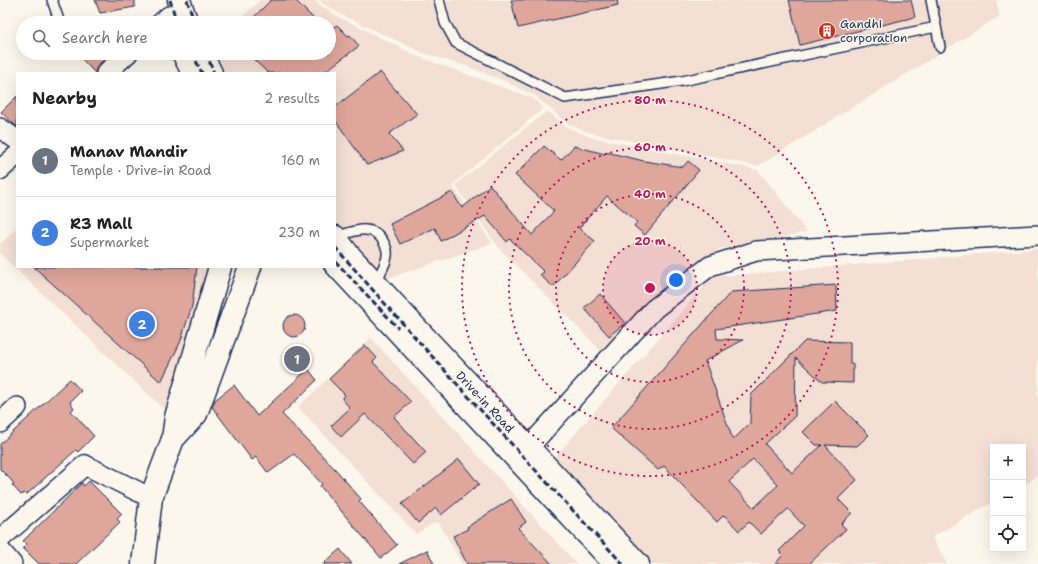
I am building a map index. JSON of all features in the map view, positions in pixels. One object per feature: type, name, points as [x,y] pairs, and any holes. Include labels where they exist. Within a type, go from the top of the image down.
[{"type":"main road","points":[[186,60],[192,72]]},
{"type":"main road","points":[[204,60],[210,72]]},
{"type":"main road","name":"Drive-in Road","points":[[336,238],[348,254],[525,456],[615,564]]},
{"type":"main road","name":"Drive-in Road","points":[[336,265],[525,456],[638,564]]},
{"type":"main road","points":[[144,564],[151,498],[173,439],[176,417],[220,268]]},
{"type":"main road","points":[[173,439],[196,414],[250,268]]},
{"type":"street","points":[[107,72],[120,60]]},
{"type":"street","points":[[0,128],[16,139]]},
{"type":"street","points":[[0,170],[16,156]]},
{"type":"street","points":[[525,456],[654,309],[710,266],[756,251],[1038,235]]},
{"type":"street","points":[[0,423],[17,408]]},
{"type":"street","points":[[0,539],[85,465],[151,498]]},
{"type":"street","points":[[0,550],[12,564]]},
{"type":"lane","points":[[52,0],[58,16]]},
{"type":"lane","points":[[439,0],[444,23],[456,43],[565,98],[682,81],[936,27]]},
{"type":"lane","points":[[931,0],[940,47]]},
{"type":"lane","points":[[336,237],[361,230],[371,230],[380,235],[386,247],[387,256],[375,284]]},
{"type":"shaded area","points":[[260,0],[313,0],[337,16],[419,57],[532,98],[544,108],[452,185],[492,243],[386,279],[352,248],[336,226],[336,72],[223,72],[217,60],[336,60],[336,16],[243,16]]},
{"type":"shaded area","points":[[318,0],[996,0],[1000,16],[758,166],[591,133],[568,124],[535,96],[502,80],[469,67],[423,53],[340,14]]},
{"type":"shaded area","points":[[547,111],[567,127],[590,137],[758,170],[807,232],[719,249],[650,307],[604,354],[499,248],[455,185]]},
{"type":"shaded area","points":[[16,228],[16,268],[221,268],[169,414],[0,254],[0,245]]},
{"type":"shaded area","points":[[1038,249],[1038,476],[1026,483],[1026,444],[990,444],[990,504],[932,537],[947,564],[653,564],[554,458],[712,277]]},
{"type":"shaded area","points":[[371,338],[577,564],[462,564],[438,521],[416,534],[298,407]]},
{"type":"building","points":[[95,0],[135,0],[135,7],[100,13]]},
{"type":"building","points":[[271,0],[295,0],[311,16],[255,16]]},
{"type":"building","points":[[511,0],[617,0],[618,5],[518,28]]},
{"type":"building","name":"Gandhi corporation","points":[[789,0],[911,0],[915,17],[800,45]]},
{"type":"building","points":[[336,26],[348,36],[350,35],[359,46],[324,72],[267,72],[254,60],[336,60]]},
{"type":"building","points":[[83,60],[104,60],[98,65],[94,72]]},
{"type":"building","points":[[380,72],[417,114],[389,134],[403,151],[367,165],[336,121],[336,106]]},
{"type":"building","points":[[16,97],[16,126],[1,112]]},
{"type":"building","points":[[544,146],[561,160],[574,146],[605,154],[606,152],[644,161],[683,167],[688,161],[699,170],[645,235],[634,226],[637,222],[607,196],[579,228],[595,241],[553,287],[540,275],[544,272],[510,239],[507,242],[485,216],[441,241],[435,228],[400,244],[390,224],[452,192],[462,208],[490,185],[532,235],[554,211],[515,175]]},
{"type":"building","points":[[35,268],[197,268],[192,306],[180,343],[161,382]]},
{"type":"building","points":[[836,285],[837,311],[716,329],[717,339],[743,340],[705,361],[733,440],[750,423],[751,395],[805,341],[850,342],[850,364],[853,364],[853,383],[822,382],[796,358],[795,416],[765,444],[792,473],[822,445],[816,445],[803,432],[835,401],[869,435],[857,446],[825,445],[857,480],[838,499],[852,513],[841,524],[846,529],[809,564],[775,564],[783,555],[779,551],[804,526],[788,509],[761,534],[749,522],[739,531],[724,515],[717,522],[664,466],[658,470],[611,428],[731,292]],"holes":[[[753,459],[778,485],[754,508],[729,482]]]},
{"type":"building","points":[[600,294],[625,323],[609,336],[584,308]]},
{"type":"building","points":[[294,315],[302,318],[305,326],[302,334],[294,337],[286,334],[283,326],[286,318]]},
{"type":"building","points":[[365,345],[377,358],[373,362],[411,402],[394,417],[426,452],[413,464],[365,414],[341,437],[331,426],[350,408],[342,399],[345,395],[329,379]]},
{"type":"building","points":[[308,369],[317,380],[282,414],[337,471],[361,499],[359,501],[397,545],[381,558],[320,486],[322,484],[294,454],[268,473],[256,457],[252,460],[212,407],[215,400],[234,385],[257,416]]},
{"type":"building","points":[[70,379],[81,391],[70,402],[74,408],[71,411],[94,436],[78,452],[76,450],[26,495],[24,493],[21,495],[12,485],[14,484],[11,480],[0,469],[0,444]]},
{"type":"building","points":[[459,459],[479,484],[441,515],[436,508],[418,523],[402,504]]},
{"type":"building","points":[[89,481],[122,514],[117,519],[120,522],[76,564],[39,564],[23,548],[27,544],[23,541],[82,483],[84,486]]},
{"type":"building","points":[[511,499],[526,522],[518,528],[552,564],[467,564],[453,536],[468,529],[467,527]]},
{"type":"building","points":[[340,549],[352,564],[323,564]]},
{"type":"building","points":[[427,550],[434,564],[399,564]]},
{"type":"railway","points":[[170,0],[175,16]]},
{"type":"railway","points":[[187,0],[193,16]]},
{"type":"railway","points":[[196,60],[202,72]]},
{"type":"railway","points":[[209,60],[214,72]]},
{"type":"railway","points":[[336,248],[478,407],[623,564]]},
{"type":"railway","points":[[336,262],[398,328]]},
{"type":"place","name":"Gandhi corporation","points":[[827,31]]},
{"type":"place","name":"R3 Mall","points":[[142,324]]},
{"type":"place","name":"Manav Mandir","points":[[297,359]]}]
